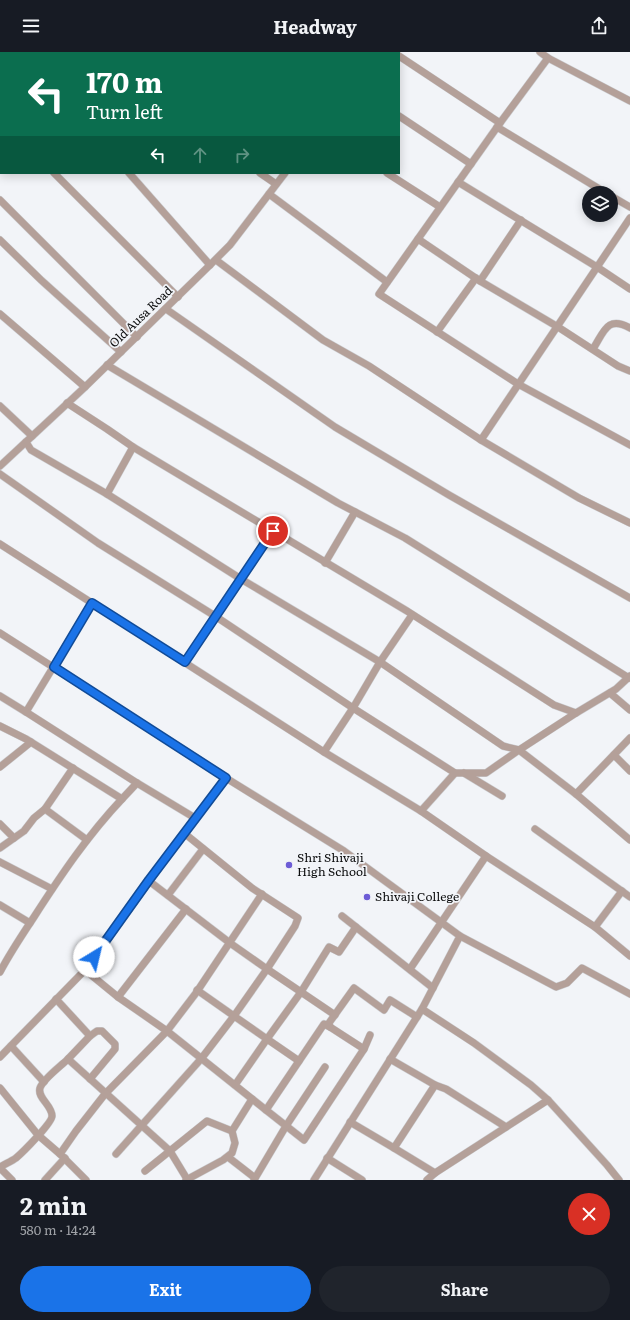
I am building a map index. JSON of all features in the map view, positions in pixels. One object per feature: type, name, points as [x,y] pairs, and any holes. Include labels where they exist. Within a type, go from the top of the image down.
[{"type":"street","points":[[540,52],[548,58],[630,101]]},
{"type":"street","points":[[400,57],[498,125],[595,186]]},
{"type":"street","points":[[548,58],[498,125],[379,294],[518,384],[630,445]]},
{"type":"street","points":[[400,117],[471,164]]},
{"type":"street","points":[[55,174],[178,297]]},
{"type":"street","points":[[130,174],[213,262],[323,340],[369,366],[481,440],[579,498],[630,523]]},
{"type":"street","points":[[261,174],[276,184]]},
{"type":"street","name":"Old Ausa Road","points":[[0,466],[85,387],[230,245],[284,174]]},
{"type":"street","points":[[389,174],[440,207]]},
{"type":"street","points":[[458,182],[597,267],[630,289]]},
{"type":"street","points":[[269,194],[387,282]]},
{"type":"street","points":[[0,200],[137,337]]},
{"type":"street","points":[[618,200],[630,208]]},
{"type":"street","points":[[481,440],[630,218]]},
{"type":"street","points":[[437,332],[478,280],[521,220]]},
{"type":"street","points":[[418,239],[478,280],[558,327],[618,366],[630,372]]},
{"type":"street","points":[[0,240],[41,280],[120,352]]},
{"type":"street","points":[[166,309],[336,427],[449,495],[630,598]]},
{"type":"street","points":[[0,314],[85,387]]},
{"type":"street","points":[[593,349],[607,326],[612,323],[617,322],[630,328]]},
{"type":"street","points":[[0,474],[98,543],[215,616],[353,708],[455,773],[486,773],[576,713],[616,689],[629,677],[405,538],[355,512],[248,450],[107,365]]},
{"type":"street","points":[[67,403],[133,447],[412,615],[554,705],[576,713]]},
{"type":"street","points":[[0,406],[32,436]]},
{"type":"street","points":[[26,442],[31,450],[108,494],[241,579],[380,662],[503,746],[519,750],[576,794],[630,840]]},
{"type":"street","points":[[108,494],[133,447]]},
{"type":"street","points":[[325,562],[355,512]]},
{"type":"street","points":[[185,662],[273,531]]},
{"type":"street","points":[[0,544],[324,752],[421,811],[486,856],[595,927],[630,956]]},
{"type":"street","points":[[26,712],[92,603]]},
{"type":"street","points":[[324,752],[353,708],[380,662],[412,615]]},
{"type":"street","points":[[0,633],[226,778],[344,851],[460,936],[556,987],[568,983],[582,968],[630,994]]},
{"type":"street","points":[[610,693],[630,710]]},
{"type":"street","points":[[0,696],[195,818]]},
{"type":"street","points":[[0,726],[31,742],[122,799]]},
{"type":"street","points":[[576,794],[630,738]]},
{"type":"street","points":[[0,767],[31,742]]},
{"type":"street","points":[[614,755],[630,771]]},
{"type":"street","points":[[0,848],[24,831],[34,818],[45,809],[73,768]]},
{"type":"street","points":[[421,811],[455,773]]},
{"type":"street","points":[[464,773],[502,796]]},
{"type":"street","points":[[0,1057],[85,970],[149,880],[226,778]]},
{"type":"street","points":[[0,972],[52,889],[86,840],[100,822],[138,783]]},
{"type":"street","points":[[45,809],[86,840]]},
{"type":"street","points":[[0,824],[14,838]]},
{"type":"street","points":[[535,829],[630,897]]},
{"type":"street","points":[[116,1154],[201,1059],[234,1016],[295,926],[298,918],[252,888],[184,834]]},
{"type":"street","points":[[168,895],[203,849]]},
{"type":"street","points":[[410,969],[486,856]]},
{"type":"street","points":[[0,862],[52,889]]},
{"type":"street","points":[[149,880],[230,943],[335,1015]]},
{"type":"street","points":[[595,927],[622,891]]},
{"type":"street","points":[[44,1180],[63,1156],[76,1131],[105,1094],[167,1031],[230,943],[262,894]]},
{"type":"street","points":[[0,905],[30,923]]},
{"type":"street","points":[[118,997],[186,909]]},
{"type":"street","points":[[342,916],[433,988]]},
{"type":"street","points":[[235,1085],[301,992],[329,948],[339,952],[356,927]]},
{"type":"street","points":[[314,1180],[422,1009],[460,936]]},
{"type":"street","points":[[85,970],[118,997],[167,1031],[304,1140],[364,1048],[370,1035]]},
{"type":"street","points":[[330,1027],[329,1024],[354,988],[384,1010],[390,1000],[417,1016]]},
{"type":"street","points":[[197,990],[299,1061]]},
{"type":"street","points":[[56,999],[90,1036]]},
{"type":"street","points":[[422,1009],[474,1043],[531,1085],[548,1100],[608,1165],[619,1180]]},
{"type":"street","points":[[266,1110],[324,1024],[364,1048]]},
{"type":"street","points":[[12,1180],[0,1167],[15,1159],[48,1124],[52,1115],[40,1093],[40,1088],[44,1082],[90,1036],[97,1031],[102,1031],[116,1046],[90,1080]]},
{"type":"street","points":[[11,1046],[44,1082]]},
{"type":"street","points":[[68,1059],[105,1094],[170,1151],[186,1180],[228,1157],[232,1153],[235,1143],[232,1131],[252,1099]]},
{"type":"street","points":[[390,1059],[435,1085],[446,1089],[506,1127]]},
{"type":"street","points":[[228,1157],[254,1179],[325,1066]]},
{"type":"street","points":[[394,1148],[435,1085]]},
{"type":"street","points":[[0,1088],[38,1135],[63,1156],[86,1180]]},
{"type":"street","points":[[428,1180],[435,1173],[548,1100]]},
{"type":"street","points":[[145,1171],[207,1121],[232,1131]]},
{"type":"street","points":[[350,1122],[435,1173]]},
{"type":"street","points":[[328,1158],[362,1180]]},
{"type":"place","name":"Shri Shivaji High School","points":[[289,865]]},
{"type":"place","name":"Shivaji College","points":[[367,897]]},
{"type":"route","points":[[94,957],[149,880],[226,778],[54,667],[92,603],[185,662],[273,531]]}]
